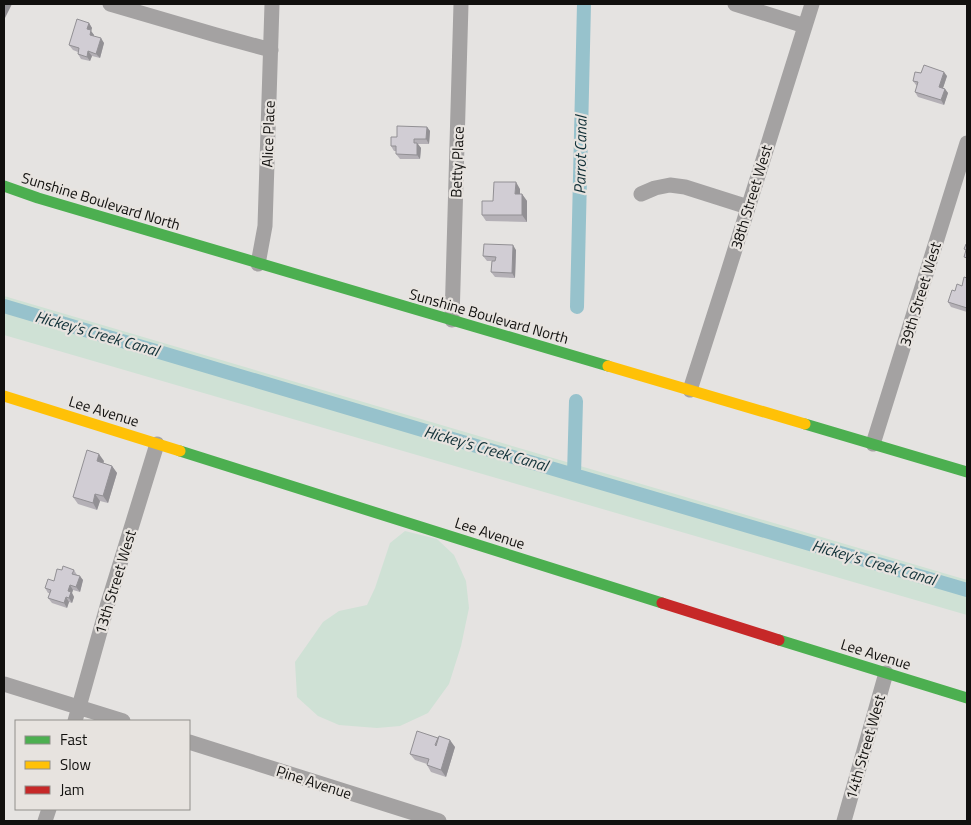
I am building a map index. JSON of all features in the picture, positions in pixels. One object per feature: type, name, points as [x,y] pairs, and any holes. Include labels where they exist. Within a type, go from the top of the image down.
[{"type":"street","points":[[110,4],[271,50]]},
{"type":"street","name":"Alice Place","points":[[258,264],[265,226],[272,4]]},
{"type":"street","name":"Betty Place","points":[[452,320],[461,4]]},
{"type":"street","points":[[735,4],[804,26]]},
{"type":"street","name":"38th Street West","points":[[690,390],[812,4]]},
{"type":"street","name":"39th Street West","points":[[873,444],[967,143]]},
{"type":"street","points":[[641,194],[655,188],[670,185],[686,187],[748,207]]},
{"type":"street","name":"Sunshine Boulevard North","points":[[4,186],[258,264],[967,472]]},
{"type":"street","name":"Lee Avenue","points":[[4,396],[967,698]]},
{"type":"street","name":"13th Street West","points":[[76,714],[157,444]]},
{"type":"street","name":"14th Street West","points":[[844,821],[886,673]]},
{"type":"street","points":[[4,684],[76,714],[116,720]]},
{"type":"street","name":"Pine Avenue","points":[[190,742],[439,821]]},
{"type":"green space","points":[[4,296],[967,580],[967,615],[4,335]]},
{"type":"green space","points":[[405,531],[437,539],[454,555],[466,581],[469,608],[461,646],[449,684],[428,713],[400,726],[377,728],[339,725],[318,716],[297,697],[295,662],[323,622],[339,611],[367,605],[375,588],[390,543]]},
{"type":"building","points":[[77,19],[89,23],[87,29],[91,30],[90,35],[101,38],[96,54],[88,51],[87,57],[78,54],[79,48],[69,45]]},
{"type":"building","points":[[924,65],[944,72],[939,87],[945,89],[941,100],[915,92],[918,82],[913,81],[915,72],[921,73]]},
{"type":"building","points":[[397,126],[427,127],[426,139],[414,139],[414,143],[417,143],[417,155],[396,154],[396,146],[391,146],[391,137],[397,137]]},
{"type":"building","points":[[494,182],[516,182],[515,194],[522,194],[522,215],[482,215],[482,201],[493,201]]},
{"type":"building","points":[[484,244],[513,245],[512,273],[491,272],[492,261],[495,261],[496,257],[483,256]]},
{"type":"building","points":[[967,245],[967,258],[964,257]]},
{"type":"building","points":[[964,277],[967,278],[967,308],[948,302],[952,290],[955,291],[957,284],[962,286]]},
{"type":"building","points":[[87,450],[99,454],[97,461],[112,466],[103,496],[95,494],[93,503],[73,497]]},
{"type":"building","points":[[63,566],[74,570],[72,574],[80,576],[76,587],[70,585],[68,591],[71,592],[69,598],[66,597],[64,603],[48,598],[51,590],[45,588],[48,579],[54,581],[57,569],[62,570]]},
{"type":"building","points":[[417,731],[438,738],[436,746],[439,736],[450,740],[441,770],[427,765],[429,759],[410,754]]},
{"type":"waterway","name":"Parrot Canal","points":[[577,307],[584,4]]},
{"type":"waterway","name":"Hickey's Creek Canal","points":[[4,306],[967,590]]},
{"type":"waterway","name":"Parrot Canal","points":[[574,475],[576,401]]},
{"type":"traffic: fast","points":[[4,186],[38,198],[608,366]]},
{"type":"traffic: fast","points":[[805,424],[967,472]]},
{"type":"traffic: fast","points":[[180,451],[662,603]]},
{"type":"traffic: fast","points":[[779,640],[967,698]]},
{"type":"traffic: slow","points":[[608,366],[805,424]]},
{"type":"traffic: slow","points":[[4,396],[180,451]]},
{"type":"traffic: jam","points":[[662,603],[779,640]]}]
